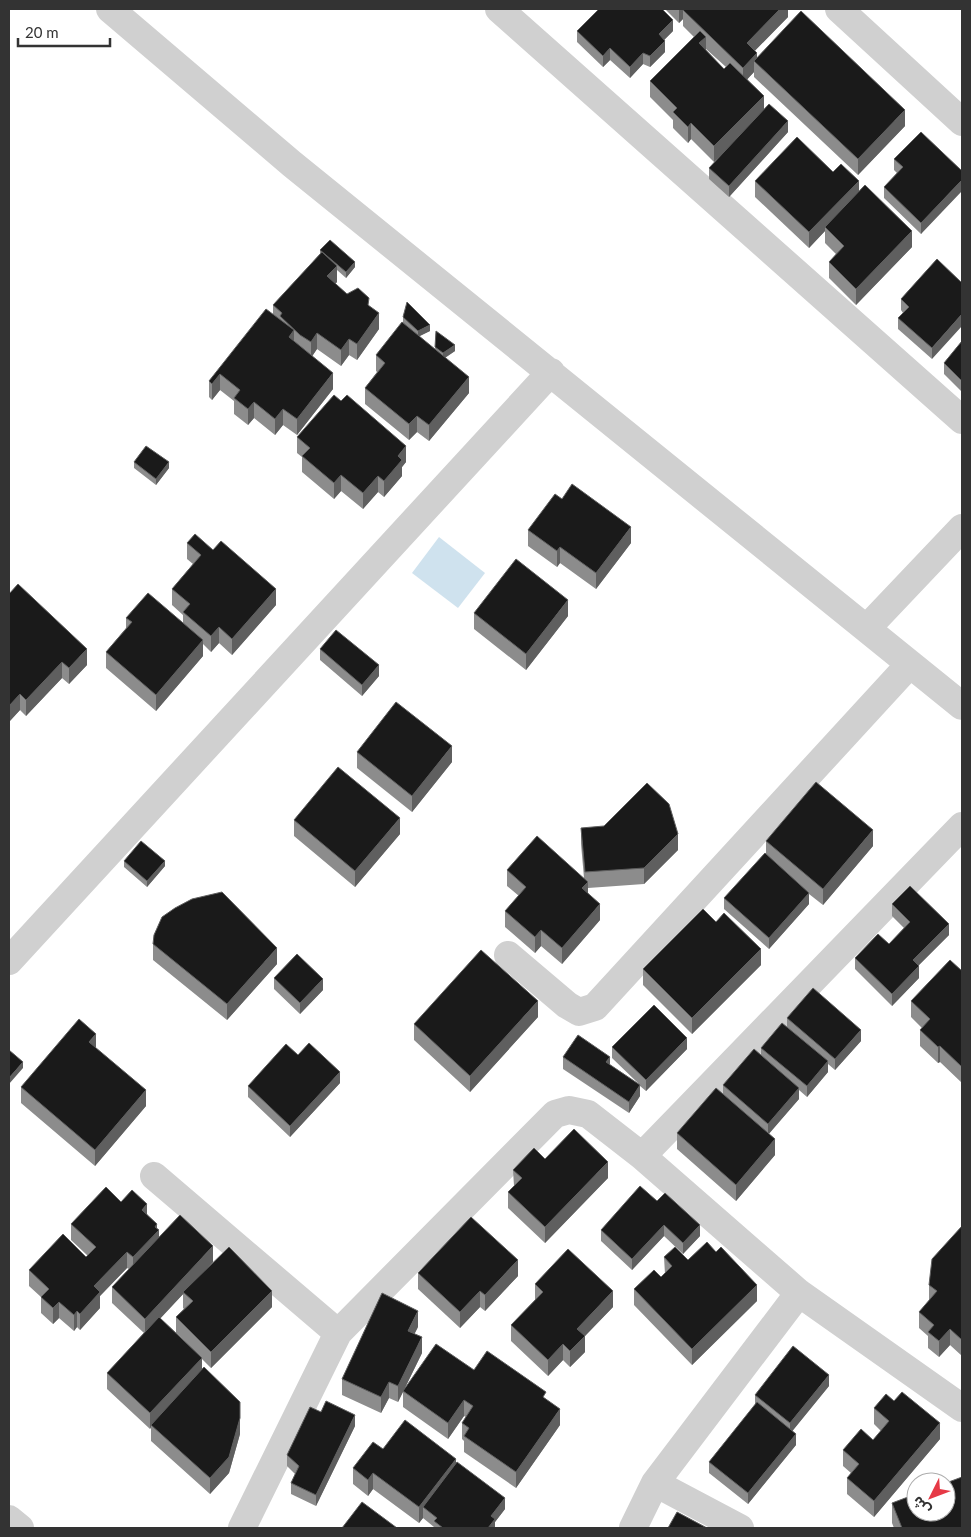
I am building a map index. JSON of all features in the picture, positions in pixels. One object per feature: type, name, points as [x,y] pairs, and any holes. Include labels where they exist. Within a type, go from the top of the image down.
[{"type":"street","points":[[110,9],[300,170],[962,706]]},
{"type":"street","points":[[499,9],[962,420]]},
{"type":"street","points":[[839,9],[962,122]]},
{"type":"street","points":[[9,961],[551,372]]},
{"type":"street","points":[[867,628],[962,528]]},
{"type":"street","points":[[508,955],[579,1012],[595,1007],[910,664]]},
{"type":"street","points":[[642,1156],[962,826]]},
{"type":"street","points":[[242,1528],[338,1333],[555,1114],[569,1110],[588,1114],[642,1156],[800,1293],[962,1408]]},
{"type":"street","points":[[154,1176],[338,1333]]},
{"type":"street","points":[[633,1528],[656,1484],[800,1293]]},
{"type":"street","points":[[656,1484],[740,1528]]},
{"type":"street","points":[[9,1519],[20,1528]]},
{"type":"water","points":[[439,537],[485,573],[458,608],[412,573]]},
{"type":"building","points":[[599,9],[662,9],[673,20],[659,34],[665,41],[650,56],[643,53],[630,67],[610,48],[603,56],[577,31]]},
{"type":"building","points":[[684,9],[780,9],[747,43],[757,53],[743,68]]},
{"type":"building","points":[[801,11],[905,110],[858,159],[754,61]]},
{"type":"building","points":[[700,31],[706,37],[699,43],[724,69],[730,63],[764,96],[714,146],[691,123],[688,127],[673,112],[677,108],[650,81]]},
{"type":"building","points":[[769,104],[788,121],[729,186],[709,168]]},
{"type":"building","points":[[921,132],[962,171],[962,180],[921,223],[884,187],[903,167],[894,159]]},
{"type":"building","points":[[797,137],[833,172],[841,164],[859,181],[809,232],[755,181]]},
{"type":"building","points":[[865,185],[912,231],[856,289],[829,262],[844,246],[825,227]]},
{"type":"building","points":[[330,240],[355,262],[346,272],[320,250]]},
{"type":"building","points":[[322,252],[337,266],[327,276],[347,294],[358,288],[369,298],[368,305],[379,313],[357,344],[349,339],[341,350],[317,333],[311,342],[300,335],[280,316],[282,313],[273,305]]},
{"type":"building","points":[[937,259],[962,283],[962,314],[932,348],[898,318],[909,307],[901,299]]},
{"type":"building","points":[[407,302],[430,325],[418,331],[403,317]]},
{"type":"building","points":[[266,309],[294,330],[289,337],[333,373],[297,419],[283,409],[275,419],[254,402],[248,409],[234,398],[240,390],[220,374],[212,384],[209,381]]},
{"type":"building","points":[[402,322],[469,377],[429,425],[417,416],[409,424],[365,388],[385,363],[376,355]]},
{"type":"building","points":[[436,331],[455,345],[443,353],[435,347]]},
{"type":"building","points":[[962,341],[962,381],[944,363]]},
{"type":"building","points":[[334,395],[341,401],[347,395],[406,446],[398,456],[402,460],[384,481],[378,476],[363,493],[341,475],[334,483],[302,456],[310,448],[297,437]]},
{"type":"building","points":[[146,446],[169,462],[156,479],[134,462]]},
{"type":"building","points":[[572,484],[631,527],[596,573],[560,547],[557,551],[528,530],[555,494],[562,499]]},
{"type":"building","points":[[195,534],[213,550],[221,541],[276,589],[232,639],[219,627],[211,636],[183,612],[190,604],[172,589],[201,555],[187,543]]},
{"type":"building","points":[[516,559],[568,600],[526,654],[474,613]]},
{"type":"building","points":[[18,584],[87,649],[69,668],[62,662],[26,700],[20,694],[9,706],[9,594]]},
{"type":"building","points":[[148,593],[203,640],[156,695],[106,652],[132,622],[126,618]]},
{"type":"building","points":[[336,630],[379,665],[362,685],[320,649]]},
{"type":"building","points":[[396,702],[452,746],[412,796],[357,752]]},
{"type":"building","points":[[338,767],[400,818],[355,871],[294,820]]},
{"type":"building","points":[[816,782],[873,830],[823,889],[766,841]]},
{"type":"building","points":[[647,783],[669,804],[678,834],[644,868],[585,872],[581,828],[604,826]]},
{"type":"building","points":[[537,836],[588,882],[582,888],[600,904],[562,948],[541,930],[535,937],[505,911],[526,887],[507,870]]},
{"type":"building","points":[[141,841],[165,861],[147,881],[124,861]]},
{"type":"building","points":[[765,853],[809,893],[769,938],[724,898]]},
{"type":"building","points":[[910,886],[949,924],[913,960],[919,966],[892,994],[855,958],[878,934],[889,944],[910,922],[892,904]]},
{"type":"building","points":[[222,892],[277,948],[227,1004],[153,944],[154,935],[162,917],[192,899]]},
{"type":"building","points":[[703,909],[716,922],[724,913],[761,949],[692,1018],[643,969]]},
{"type":"building","points":[[481,950],[538,1001],[470,1076],[414,1024]]},
{"type":"building","points":[[297,954],[323,979],[300,1003],[274,978]]},
{"type":"building","points":[[950,960],[962,971],[962,1067],[920,1030],[930,1019],[911,1001]]},
{"type":"building","points":[[813,988],[861,1030],[835,1059],[787,1018]]},
{"type":"building","points":[[654,1005],[687,1038],[646,1080],[612,1047]]},
{"type":"building","points":[[79,1019],[96,1034],[89,1042],[146,1090],[95,1150],[21,1087]]},
{"type":"building","points":[[782,1023],[828,1061],[807,1086],[761,1048]]},
{"type":"building","points":[[578,1035],[610,1057],[606,1062],[640,1085],[629,1102],[563,1057]]},
{"type":"building","points":[[309,1043],[340,1072],[290,1126],[248,1086],[286,1044],[298,1055]]},
{"type":"building","points":[[754,1049],[799,1088],[768,1124],[723,1085]]},
{"type":"building","points":[[9,1050],[23,1062],[9,1078]]},
{"type":"building","points":[[716,1088],[775,1139],[736,1185],[677,1133]]},
{"type":"building","points":[[574,1129],[608,1162],[545,1227],[508,1192],[522,1178],[513,1170],[534,1148],[545,1159]]},
{"type":"building","points":[[640,1186],[657,1201],[665,1193],[700,1225],[683,1243],[664,1225],[632,1259],[601,1230]]},
{"type":"building","points":[[106,1187],[121,1202],[132,1190],[147,1204],[142,1210],[157,1224],[155,1227],[159,1230],[133,1257],[127,1252],[94,1286],[100,1292],[80,1314],[77,1311],[74,1315],[59,1302],[53,1308],[41,1297],[49,1289],[29,1270],[63,1234],[86,1257],[96,1247],[71,1224]]},
{"type":"building","points":[[180,1215],[213,1246],[145,1319],[112,1287]]},
{"type":"building","points":[[471,1217],[518,1260],[485,1295],[480,1291],[460,1312],[418,1273]]},
{"type":"building","points":[[962,1226],[962,1340],[950,1329],[939,1341],[928,1332],[934,1325],[919,1312],[937,1291],[929,1285],[932,1259]]},
{"type":"building","points":[[707,1242],[716,1252],[721,1247],[757,1285],[692,1349],[634,1289],[654,1270],[661,1277],[672,1266],[664,1257],[675,1247],[688,1260]]},
{"type":"building","points":[[229,1247],[272,1291],[211,1352],[176,1317],[193,1301],[183,1292]]},
{"type":"building","points":[[568,1249],[613,1291],[577,1329],[585,1336],[570,1351],[563,1344],[548,1360],[511,1325],[543,1292],[535,1284]]},
{"type":"building","points":[[382,1293],[418,1311],[408,1331],[422,1337],[398,1386],[389,1382],[381,1397],[342,1379]]},
{"type":"building","points":[[159,1317],[202,1358],[150,1413],[107,1373]]},
{"type":"building","points":[[436,1344],[474,1370],[487,1351],[546,1392],[543,1397],[560,1409],[516,1472],[464,1436],[469,1428],[462,1423],[473,1406],[464,1400],[448,1423],[403,1391]]},
{"type":"building","points":[[793,1346],[829,1375],[790,1423],[755,1395]]},
{"type":"building","points":[[204,1367],[240,1402],[240,1418],[229,1457],[210,1478],[151,1425]]},
{"type":"building","points":[[902,1392],[940,1423],[874,1501],[847,1478],[859,1464],[843,1450],[861,1429],[873,1440],[889,1421],[874,1408],[886,1394],[894,1401]]},
{"type":"building","points":[[326,1401],[355,1415],[316,1495],[291,1483],[299,1466],[287,1455],[310,1407],[321,1412]]},
{"type":"building","points":[[757,1402],[796,1434],[748,1493],[709,1462]]},
{"type":"building","points":[[405,1420],[456,1459],[419,1507],[373,1473],[368,1480],[353,1468],[373,1442],[383,1449]]},
{"type":"building","points":[[457,1462],[505,1498],[491,1516],[495,1519],[488,1528],[443,1528],[434,1521],[437,1518],[423,1507]]},
{"type":"building","points":[[962,1477],[962,1528],[902,1528],[892,1503],[906,1498],[906,1522],[956,1522],[956,1479]]},
{"type":"building","points":[[362,1502],[397,1528],[342,1528]]},
{"type":"building","points":[[677,1512],[707,1528],[668,1528]]}]
